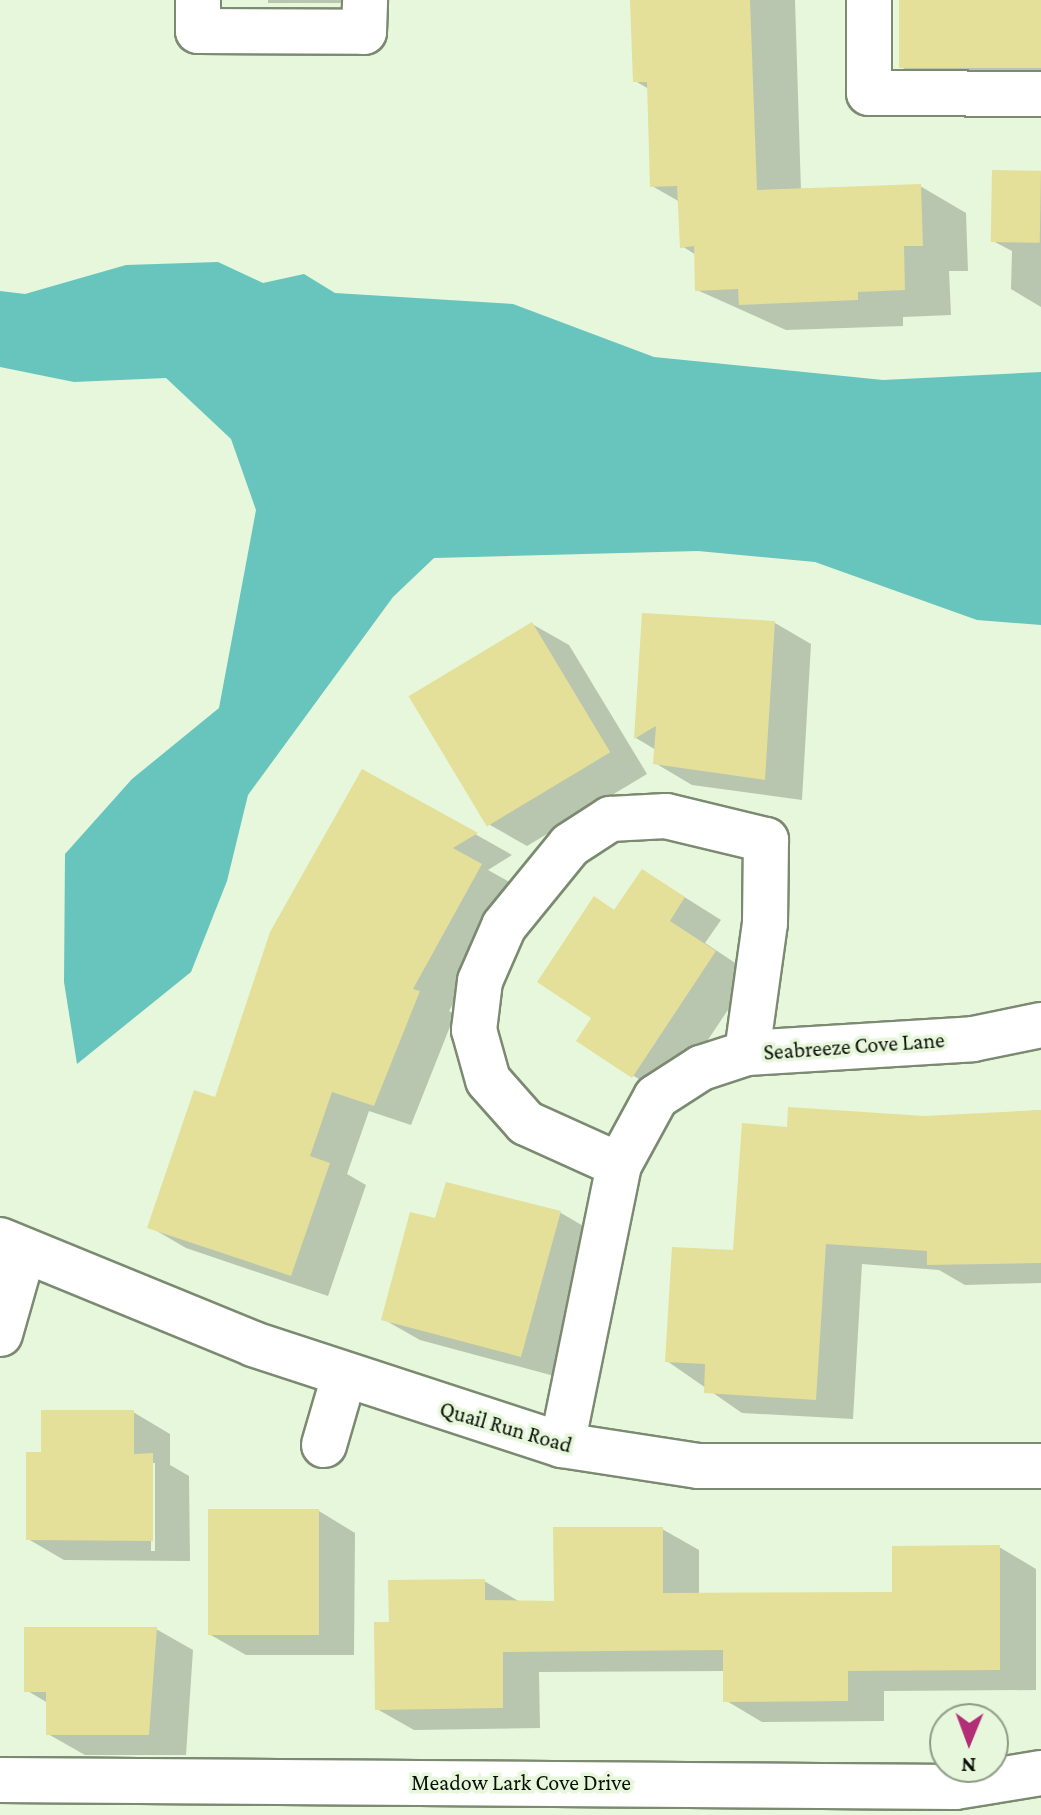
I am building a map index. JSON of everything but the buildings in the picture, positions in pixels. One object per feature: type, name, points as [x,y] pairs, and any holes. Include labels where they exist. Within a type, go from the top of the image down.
[{"type":"street","points":[[198,0],[198,31],[364,32],[365,0]]},
{"type":"street","points":[[869,0],[869,93],[1041,94]]},
{"type":"street","points":[[619,1165],[526,1123],[488,1080],[474,1030],[480,981],[504,926],[570,845],[610,819],[666,816],[766,840],[765,923],[747,1053]]},
{"type":"street","name":"Seabreeze Cove Lane","points":[[562,1445],[619,1165],[656,1097],[701,1068],[747,1053],[973,1039],[1041,1025]]},
{"type":"street","points":[[0,1334],[12,1245]]},
{"type":"street","name":"Quail Run Road","points":[[12,1245],[344,1376],[562,1445],[698,1466],[1041,1466]]},
{"type":"street","points":[[324,1445],[344,1376]]},
{"type":"street","name":"Meadow Lark Cove Drive","points":[[0,1780],[955,1787],[1041,1773]]},
{"type":"water","points":[[218,262],[263,283],[304,274],[335,293],[513,304],[654,357],[883,380],[1041,372],[1041,625],[977,620],[815,562],[698,551],[434,558],[393,597],[248,795],[227,881],[191,972],[77,1064],[64,982],[65,854],[132,779],[219,708],[256,510],[231,439],[166,378],[74,382],[0,367],[0,291],[25,294],[126,265]]}]
